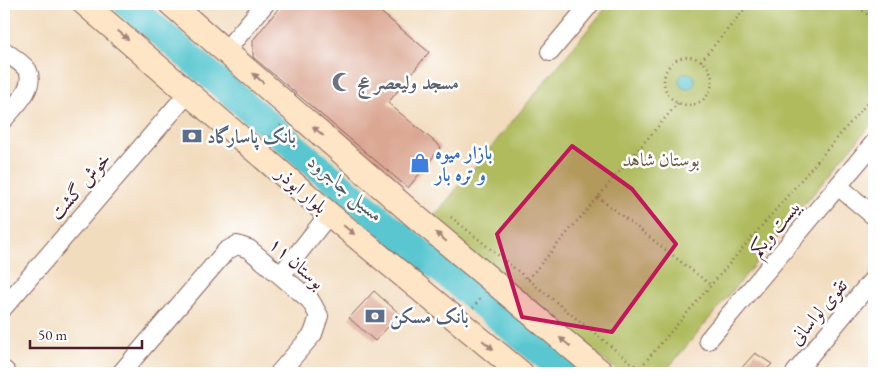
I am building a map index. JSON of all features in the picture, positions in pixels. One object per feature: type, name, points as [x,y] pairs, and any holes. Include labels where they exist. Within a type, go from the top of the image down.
[{"type":"main road","name":"بلوار ابوذر","points":[[86,4],[189,92],[264,146],[329,214],[521,373]]},
{"type":"main road","points":[[171,4],[415,216],[602,373]]},
{"type":"street","points":[[226,50],[265,4]]},
{"type":"street","points":[[550,52],[590,4]]},
{"type":"street","points":[[4,51],[28,70],[30,80],[27,91],[4,119]]},
{"type":"street","name":"خوش گشت","points":[[4,307],[189,92]]},
{"type":"street","name":"بیست ویکم","points":[[708,340],[874,142]]},
{"type":"street","points":[[838,186],[874,216]]},
{"type":"street","points":[[281,275],[329,214]]},
{"type":"street","name":"بوستان ۱۱","points":[[121,373],[226,251],[237,245],[249,249],[310,300],[319,316],[313,334],[279,373]]},
{"type":"street","name":"تقوی لواسانی","points":[[795,373],[874,278]]},
{"type":"street","points":[[4,370],[7,373]]},
{"type":"path","points":[[701,61],[747,4]]},
{"type":"path","points":[[855,4],[874,20]]},
{"type":"path","points":[[694,58],[701,61],[710,74],[710,90],[706,96],[693,105],[678,104],[667,93],[664,86],[666,70],[678,59],[694,58]]},
{"type":"path","points":[[452,217],[639,369],[874,95]]},
{"type":"path","points":[[528,279],[678,104]]},
{"type":"path","points":[[264,146],[284,122]]},
{"type":"path","points":[[598,197],[712,286]]},
{"type":"path","points":[[469,313],[485,292]]},
{"type":"highlighted area","points":[[572,146],[632,189],[676,244],[612,332],[522,317],[497,234]]},
{"type":"green space","name":"بوستان شاهد","points":[[609,4],[874,4],[874,121],[664,373],[620,373],[431,220]]},
{"type":"water","points":[[684,73],[690,73],[695,78],[693,87],[684,89],[679,84],[679,78]]},
{"type":"building","name":"مسجد ولیعصر عج","points":[[282,4],[371,4],[429,52],[388,103],[441,147],[408,188],[253,57],[253,40]]},
{"type":"building","name":"بانک مسکن","points":[[374,291],[400,314],[375,341],[349,318]]},
{"type":"building","points":[[755,353],[772,364],[763,373],[737,373]]},
{"type":"waterway","name":"مسیل جاجرود","points":[[127,4],[364,206],[566,373]]},
{"type":"place","name":"مسجد ولیعصر عج","points":[[342,82]]},
{"type":"place","name":"بانک پاسارگاد","points":[[192,136]]},
{"type":"place","name":"بازار میوه و تره بار","points":[[420,163]]},
{"type":"place","name":"بانک مسکن","points":[[375,316]]}]
